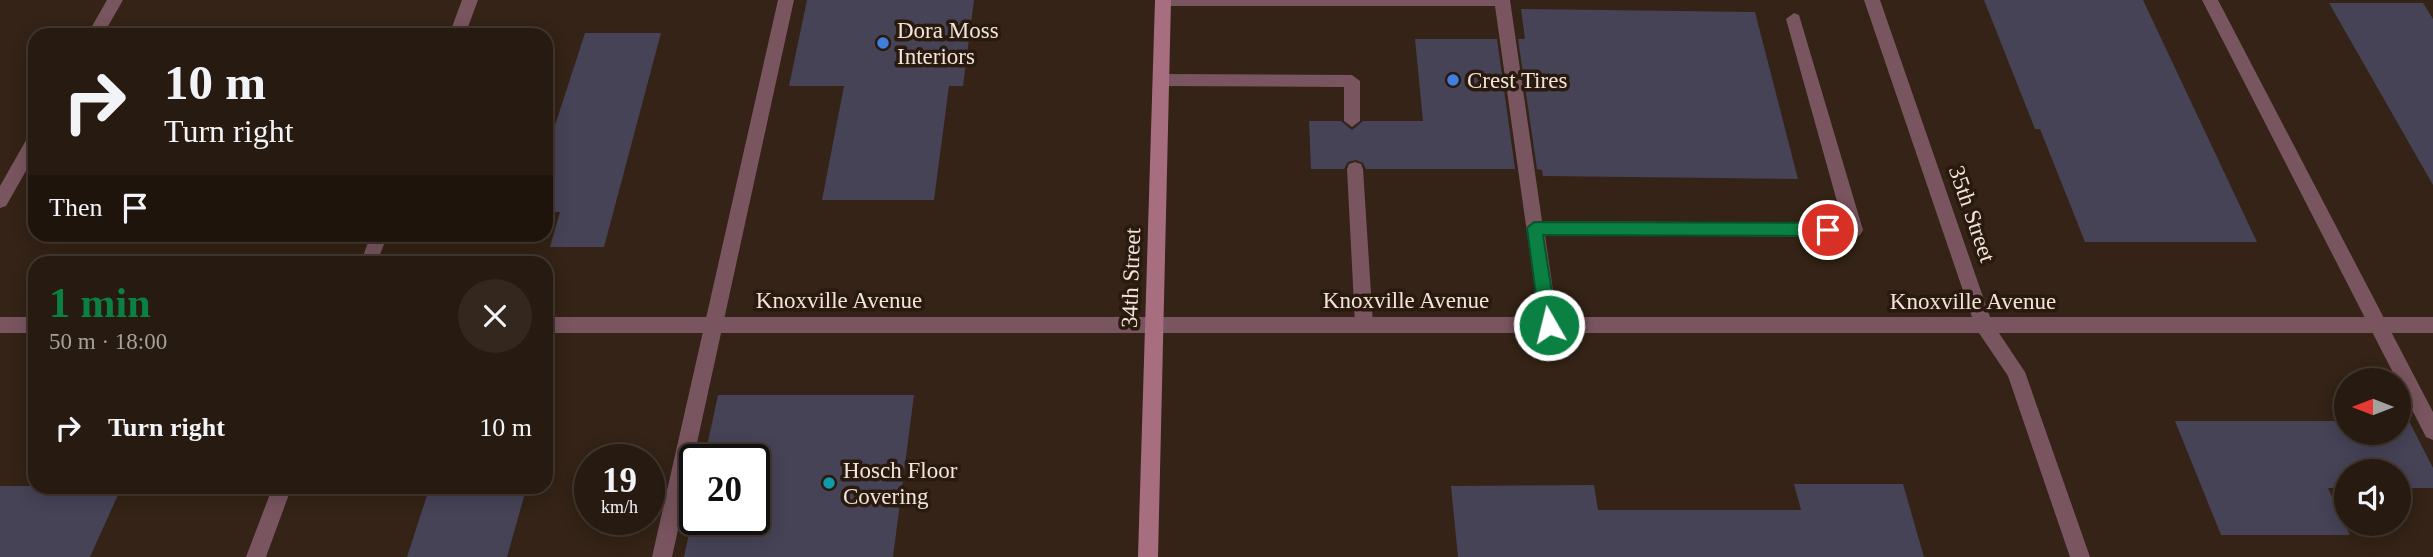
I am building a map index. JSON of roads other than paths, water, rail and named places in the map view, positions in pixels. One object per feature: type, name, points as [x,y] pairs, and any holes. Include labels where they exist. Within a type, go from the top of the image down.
[{"type":"main road","name":"34th Street","points":[[1148,557],[1163,0]]},
{"type":"street","points":[[99,28],[115,0]]},
{"type":"street","points":[[460,28],[470,0]]},
{"type":"street","points":[[662,557],[786,0]]},
{"type":"street","points":[[1163,0],[1502,0],[1549,325]]},
{"type":"street","name":"35th Street","points":[[1872,0],[1984,326],[2017,372],[2080,557]]},
{"type":"street","points":[[2210,0],[2433,431]]},
{"type":"street","points":[[1534,228],[1854,230],[1794,19]]},
{"type":"street","points":[[1161,80],[1352,81],[1352,121]]},
{"type":"street","points":[[0,201],[28,152]]},
{"type":"street","points":[[1355,169],[1364,324]]},
{"type":"street","points":[[0,325],[28,325]]},
{"type":"street","name":"Knoxville Avenue","points":[[553,325],[2433,325]]},
{"type":"street","points":[[256,557],[280,494]]},
{"type":"place","name":"Dora Moss Interiors","points":[[883,43]]},
{"type":"place","name":"Crest Tires","points":[[1453,80]]},
{"type":"place","name":"Hosch Floor Covering","points":[[829,483]]}]
